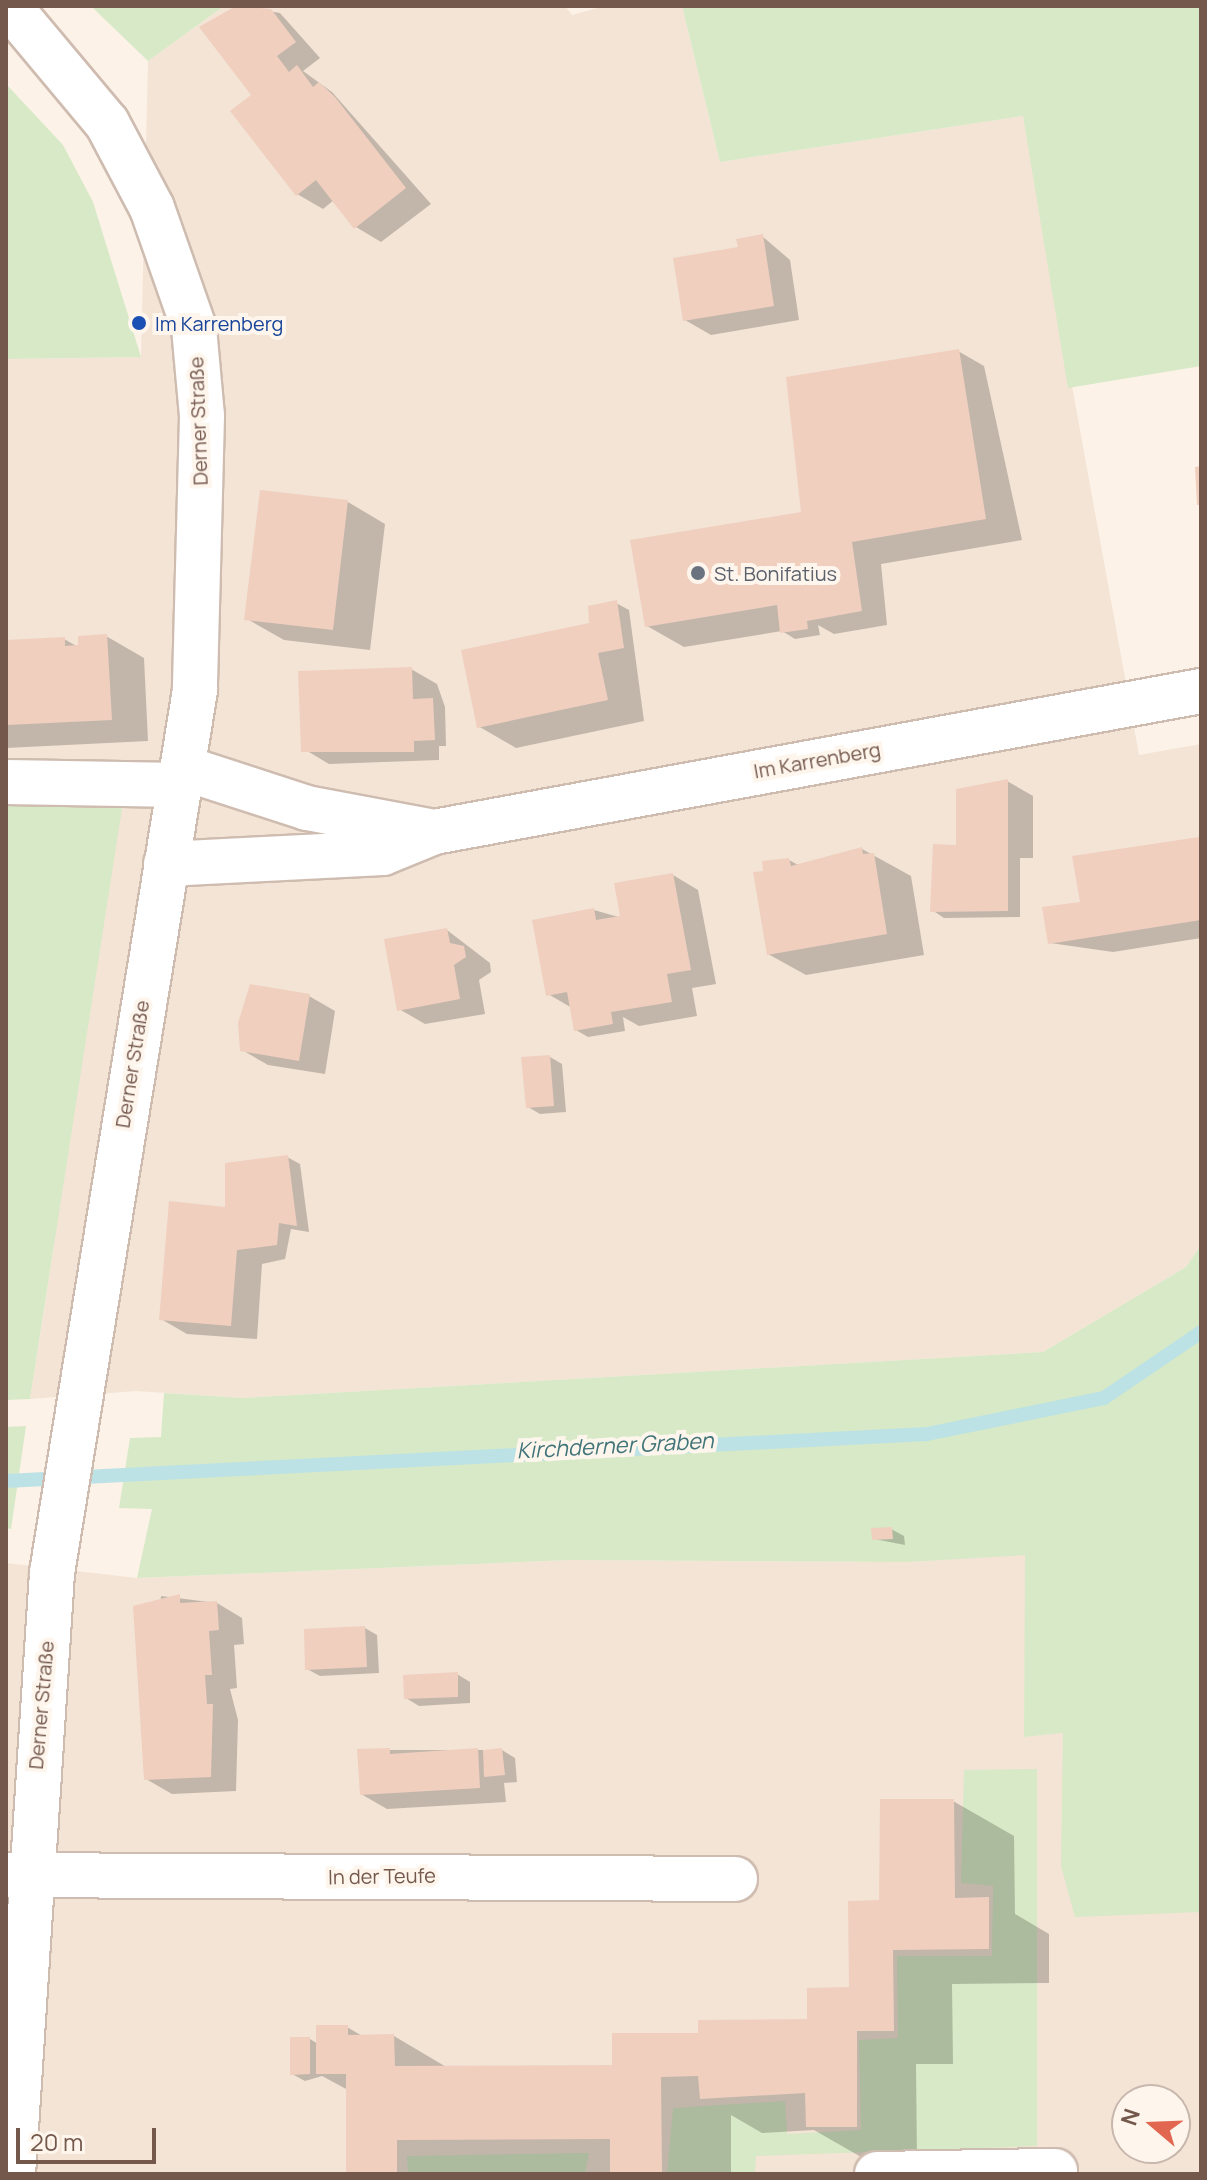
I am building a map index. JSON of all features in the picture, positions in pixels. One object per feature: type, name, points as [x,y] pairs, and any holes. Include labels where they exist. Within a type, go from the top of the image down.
[{"type":"street","name":"Derner Straße","points":[[9,6],[107,123],[152,208],[194,328],[201,450],[195,690],[72,1433],[17,1875],[13,2174]]},
{"type":"street","name":"Im Karrenberg","points":[[166,864],[383,853],[434,832],[1201,691]]},
{"type":"street","name":"Im Karrenberg","points":[[6,782],[182,776],[307,808],[434,832]]},
{"type":"street","name":"In der Teufe","points":[[17,1875],[735,1879]]},
{"type":"street","points":[[877,2174],[1055,2171]]},
{"type":"shaded area","points":[[224,6],[565,6],[572,15],[605,6],[682,6],[720,162],[1023,116],[1139,755],[1201,744],[1201,1245],[1186,1267],[1043,1352],[243,1398],[136,1391],[30,1399],[54,1246],[6,803],[6,359],[141,357],[148,61]]},
{"type":"shaded area","points":[[1026,1554],[1024,1737],[1173,1720],[1201,1858],[1201,2174],[6,2174],[6,1563],[137,1578],[571,1560],[908,1562]]},
{"type":"green space","points":[[91,6],[224,6],[148,61]]},
{"type":"green space","points":[[682,6],[1201,6],[1201,366],[1068,388],[1023,116],[720,162]]},
{"type":"green space","points":[[6,84],[63,145],[93,202],[141,357],[6,359]]},
{"type":"green space","points":[[123,802],[30,1399],[6,1400],[6,803]]},
{"type":"green space","points":[[1201,1245],[1201,1912],[1075,1917],[1061,1866],[1063,1733],[1024,1737],[1025,1555],[908,1562],[571,1560],[137,1578],[152,1509],[119,1508],[130,1438],[161,1437],[164,1393],[243,1398],[1043,1352],[1186,1267]]},
{"type":"green space","points":[[26,1426],[11,1529],[6,1528],[6,1427]]},
{"type":"green space","points":[[1037,1769],[1037,2146],[756,2156],[755,2174],[667,2174],[673,2108],[785,2101],[787,2134],[861,2130],[859,2040],[898,2038],[897,1956],[992,1956],[993,1886],[961,1883],[964,1770]]},
{"type":"green space","points":[[589,2153],[585,2174],[408,2174],[407,2156]]},
{"type":"building","points":[[236,6],[271,9],[296,42],[277,56],[289,72],[297,65],[313,87],[319,82],[335,97],[406,188],[354,229],[316,180],[296,196],[230,111],[251,95],[199,27]]},
{"type":"building","points":[[763,234],[774,306],[683,321],[673,258],[738,247],[736,239]]},
{"type":"building","points":[[959,349],[986,519],[852,542],[862,611],[807,621],[808,629],[780,633],[777,605],[645,627],[630,540],[801,512],[786,377]]},
{"type":"building","points":[[1201,466],[1201,505],[1197,505],[1195,467]]},
{"type":"building","points":[[260,490],[348,500],[333,630],[244,620]]},
{"type":"building","points":[[617,600],[624,648],[598,653],[608,700],[477,728],[461,650],[589,623],[588,606]]},
{"type":"building","points":[[107,634],[112,720],[6,725],[6,640],[65,637],[65,646],[78,645],[78,636]]},
{"type":"building","points":[[412,667],[413,699],[433,698],[435,740],[414,741],[414,752],[301,752],[298,671]]},
{"type":"building","points":[[1008,779],[1008,911],[930,912],[933,844],[956,845],[956,789]]},
{"type":"building","points":[[1199,837],[1201,920],[1048,944],[1042,907],[1080,902],[1072,856]]},
{"type":"building","points":[[862,847],[863,854],[874,853],[887,934],[767,955],[753,872],[763,871],[762,861],[789,858],[791,866]]},
{"type":"building","points":[[673,873],[691,970],[667,974],[672,1002],[611,1012],[613,1024],[574,1031],[567,992],[546,996],[532,920],[594,908],[596,920],[620,916],[614,883]]},
{"type":"building","points":[[447,928],[450,943],[464,946],[466,957],[454,965],[460,999],[397,1011],[384,939]]},
{"type":"building","points":[[250,984],[310,994],[299,1061],[240,1051],[238,1023]]},
{"type":"building","points":[[550,1055],[554,1106],[526,1108],[521,1057]]},
{"type":"building","points":[[288,1155],[297,1226],[279,1223],[277,1245],[237,1250],[231,1326],[159,1320],[169,1201],[225,1207],[225,1163]]},
{"type":"building","points":[[892,1527],[893,1539],[872,1540],[871,1528]]},
{"type":"building","points":[[180,1594],[180,1603],[217,1601],[219,1630],[209,1631],[212,1675],[205,1675],[207,1704],[213,1704],[211,1777],[144,1780],[133,1606]]},
{"type":"building","points":[[365,1626],[367,1667],[305,1670],[304,1629]]},
{"type":"building","points":[[458,1672],[458,1697],[404,1699],[403,1675]]},
{"type":"building","points":[[390,1748],[390,1754],[478,1748],[480,1788],[360,1795],[357,1749]]},
{"type":"building","points":[[502,1748],[505,1775],[484,1777],[483,1750]]},
{"type":"building","points":[[880,1799],[954,1799],[955,1898],[989,1897],[989,1949],[893,1950],[894,2031],[857,2031],[857,2127],[806,2127],[805,2093],[700,2099],[698,2076],[661,2077],[662,2173],[610,2173],[610,2139],[397,2140],[397,2174],[346,2174],[346,2074],[316,2074],[316,2025],[348,2025],[348,2035],[394,2034],[395,2066],[612,2065],[612,2033],[698,2033],[698,2020],[807,2019],[807,1988],[849,1987],[848,1901],[879,1900]]},
{"type":"building","points":[[290,2037],[310,2037],[310,2074],[290,2075]]},
{"type":"waterway","name":"Kirchderner Graben","points":[[6,1481],[927,1434],[1104,1398],[1201,1332]]},
{"type":"place","name":"Im Karrenberg","points":[[139,323]]},
{"type":"place","name":"St. Bonifatius","points":[[698,573]]}]
